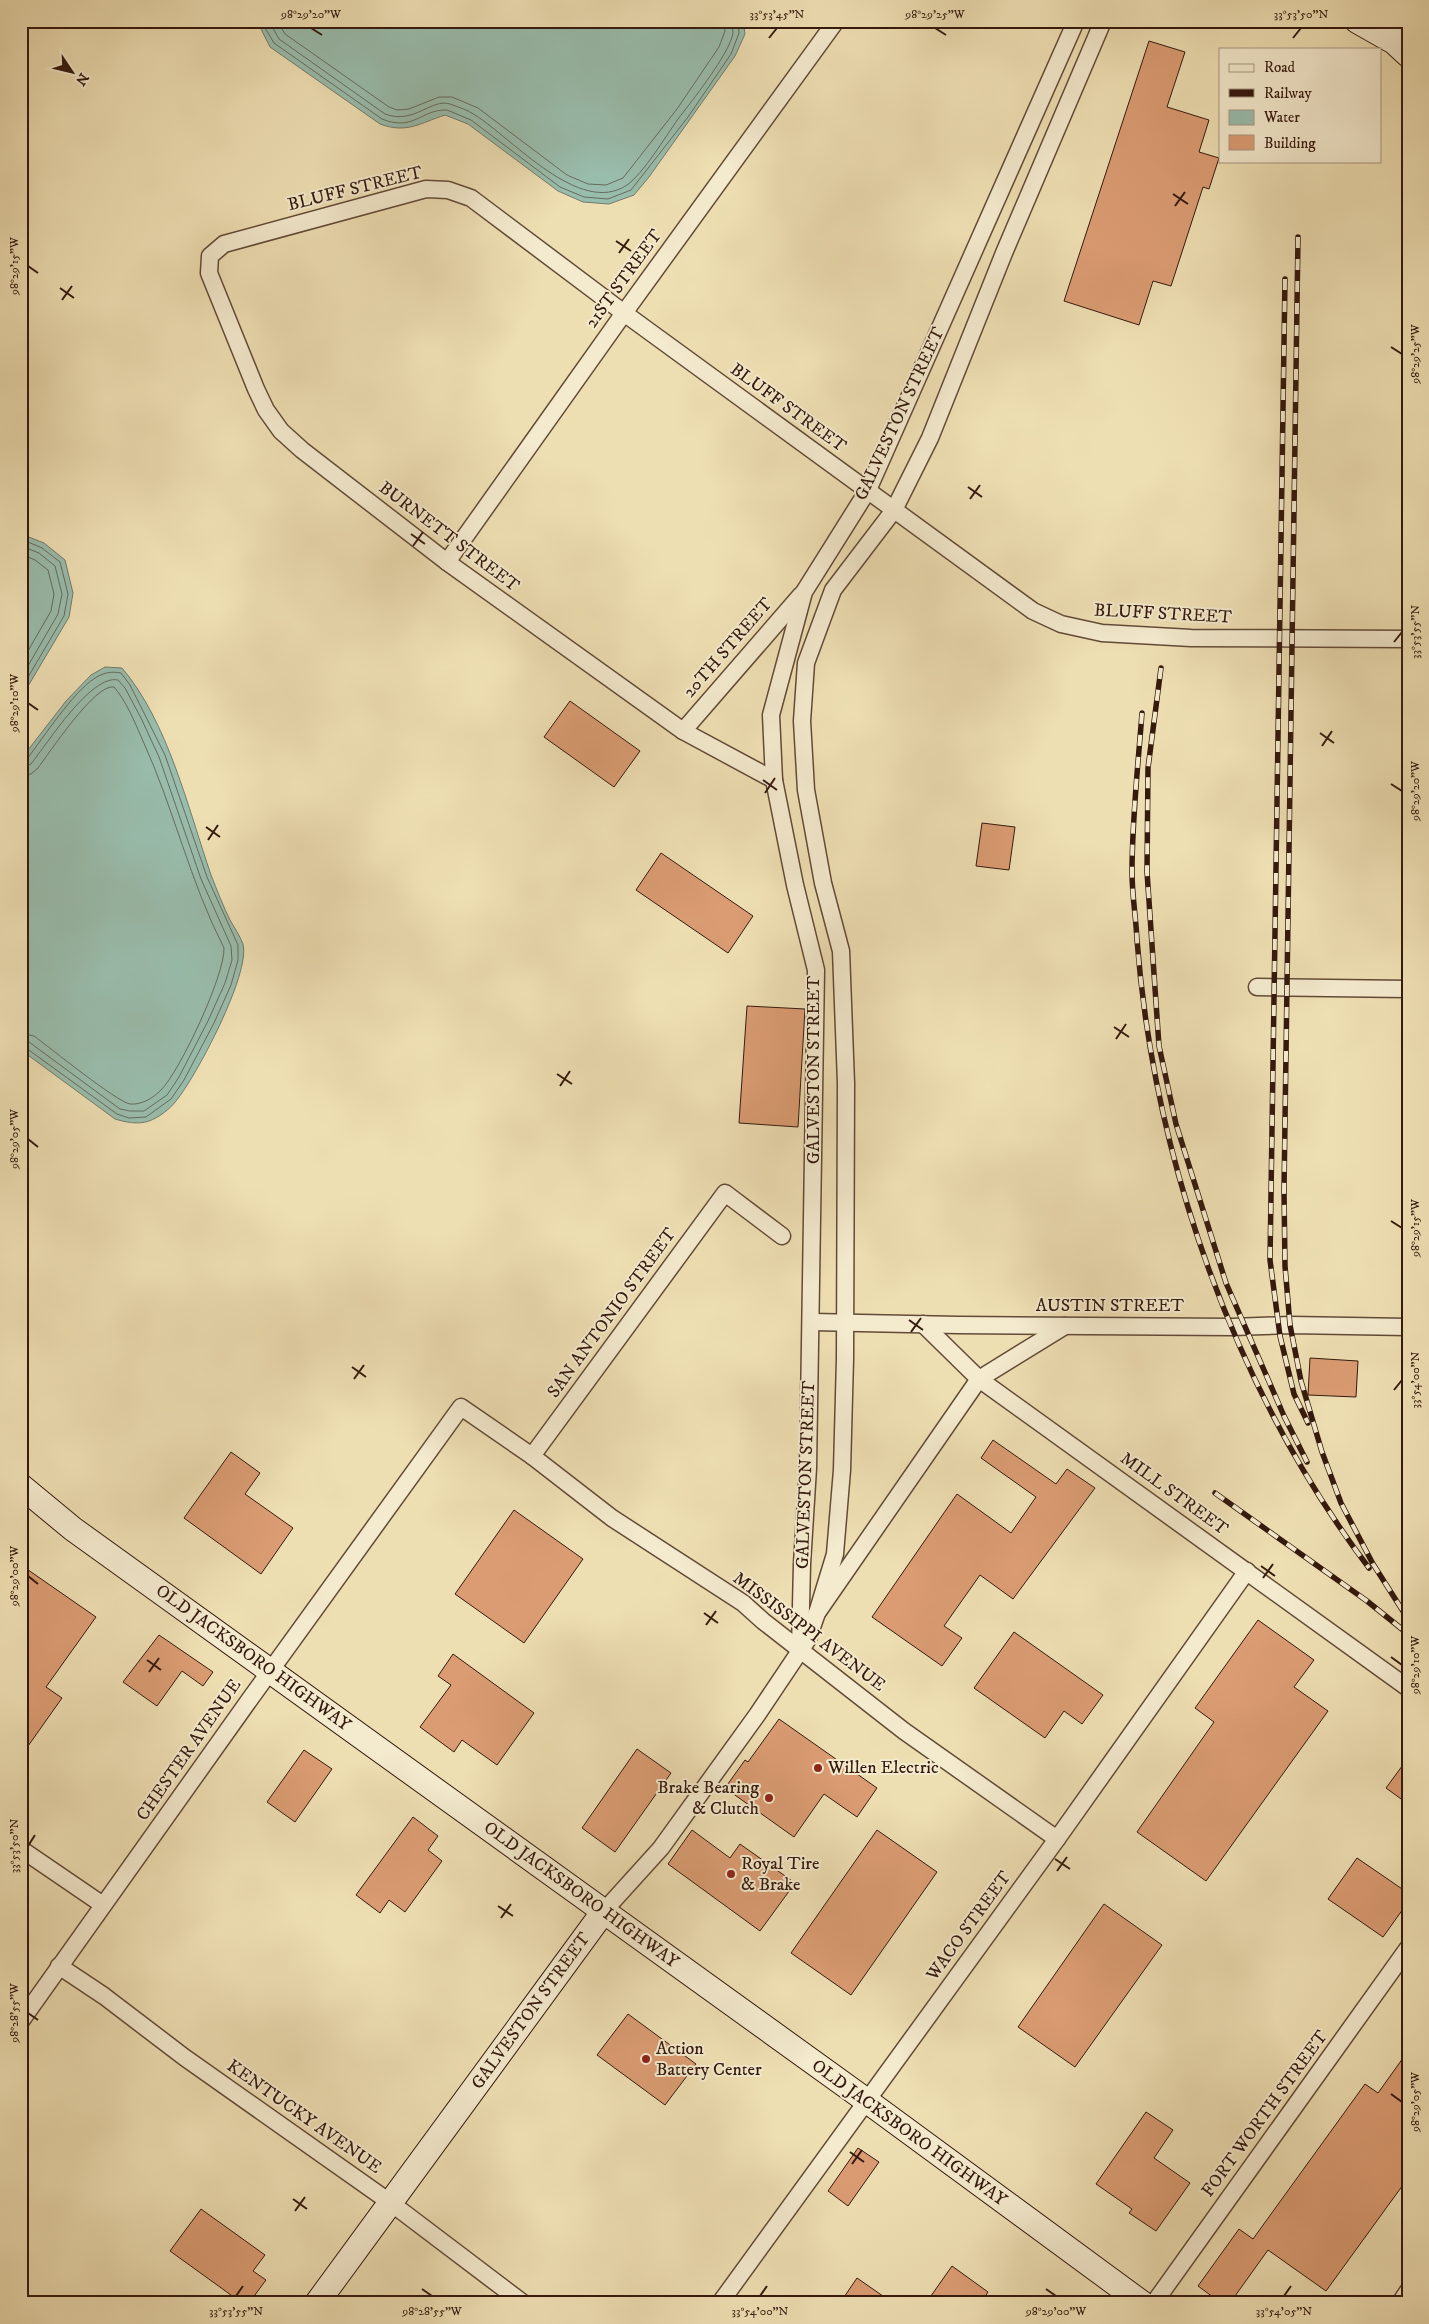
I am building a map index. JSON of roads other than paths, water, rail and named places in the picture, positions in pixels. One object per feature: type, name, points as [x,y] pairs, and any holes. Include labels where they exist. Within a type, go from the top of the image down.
[{"type":"main road","points":[[1357,21],[1394,42],[1408,55]]},
{"type":"main road","points":[[1396,21],[1408,24]]},
{"type":"main road","name":"OLD JACKSBORO HIGHWAY","points":[[21,1486],[73,1529],[867,2100],[1142,2303]]},
{"type":"main road","name":"GALVESTON STREET","points":[[317,2303],[604,1911]]},
{"type":"street","name":"21ST STREET","points":[[447,562],[624,313],[836,21]]},
{"type":"street","name":"GALVESTON STREET","points":[[800,1649],[812,1322],[816,970],[795,885],[774,780],[771,715],[804,592],[868,490],[1076,21]]},
{"type":"street","name":"GALVESTON STREET","points":[[604,1911],[661,1848],[758,1715],[808,1639],[835,1554],[842,1470],[845,1322],[846,1084],[842,951],[822,883],[806,790],[802,721],[806,663],[833,590],[894,510],[930,438],[1004,253],[1103,21]]},
{"type":"street","name":"BLUFF STREET","points":[[224,244],[426,189],[448,190],[471,198],[624,313],[1033,611],[1061,624],[1102,633],[1191,638],[1408,639]]},
{"type":"street","name":"BURNETT STREET","points":[[224,244],[210,256],[209,273],[256,389],[266,410],[281,431],[302,450],[447,562],[683,731],[774,780]]},
{"type":"street","name":"20TH STREET","points":[[683,731],[804,592]]},
{"type":"street","points":[[1257,987],[1408,990]]},
{"type":"street","name":"SAN ANTONIO STREET","points":[[532,1456],[725,1192],[782,1236]]},
{"type":"street","name":"AUSTIN STREET","points":[[812,1322],[1065,1326],[1290,1325],[1408,1328]]},
{"type":"street","name":"MILL STREET","points":[[923,1324],[979,1379],[1408,1688]]},
{"type":"street","name":"GALVESTON STREET","points":[[817,1613],[979,1379],[1065,1326]]},
{"type":"street","name":"MISSISSIPPI AVENUE","points":[[461,1407],[532,1456],[612,1518],[743,1603],[763,1622],[904,1730],[1057,1839]]},
{"type":"street","name":"CHESTER AVENUE","points":[[21,2021],[461,1407]]},
{"type":"street","name":"WACO STREET","points":[[720,2303],[1057,1839],[1247,1571]]},
{"type":"street","points":[[21,1850],[103,1905]]},
{"type":"street","name":"FORT WORTH STREET","points":[[1154,2303],[1408,1948]]},
{"type":"street","name":"KENTUCKY AVENUE","points":[[59,1966],[104,1996],[184,2057],[391,2203],[523,2303]]},
{"type":"street","points":[[1400,2303],[1408,2291]]},
{"type":"water","points":[[257,21],[743,21],[745,34],[735,56],[649,177],[634,195],[609,204],[583,202],[558,191],[468,124],[445,115],[406,128],[380,124],[270,47]]},
{"type":"water","points":[[21,534],[44,543],[65,560],[73,593],[69,617],[21,698]]},
{"type":"water","points":[[105,667],[122,668],[152,714],[185,794],[211,875],[227,915],[243,944],[243,958],[239,977],[231,1000],[196,1070],[185,1089],[171,1107],[156,1118],[140,1123],[115,1119],[21,1050],[21,759],[66,701],[91,675]]},
{"type":"railway","points":[[1298,237],[1284,1190],[1285,1266],[1290,1325],[1301,1381],[1322,1452],[1341,1503],[1373,1564],[1408,1619]]},
{"type":"railway","points":[[1285,279],[1270,1260],[1280,1336],[1294,1394],[1308,1423]]},
{"type":"railway","points":[[1161,668],[1148,768],[1147,872],[1159,1046],[1176,1124],[1226,1283],[1284,1416],[1307,1462]]},
{"type":"railway","points":[[1142,713],[1133,832],[1133,898],[1146,1023],[1162,1106],[1183,1189],[1209,1270],[1241,1350],[1279,1426],[1321,1499],[1369,1568]]},
{"type":"railway","points":[[1215,1493],[1367,1601],[1408,1634]]},
{"type":"place","name":"Willen Electric","points":[[818,1768]]},
{"type":"place","name":"Brake Bearing & Clutch","points":[[769,1798]]},
{"type":"place","name":"Royal Tire & Brake","points":[[731,1874]]},
{"type":"place","name":"Action Battery Center","points":[[646,2059]]}]
